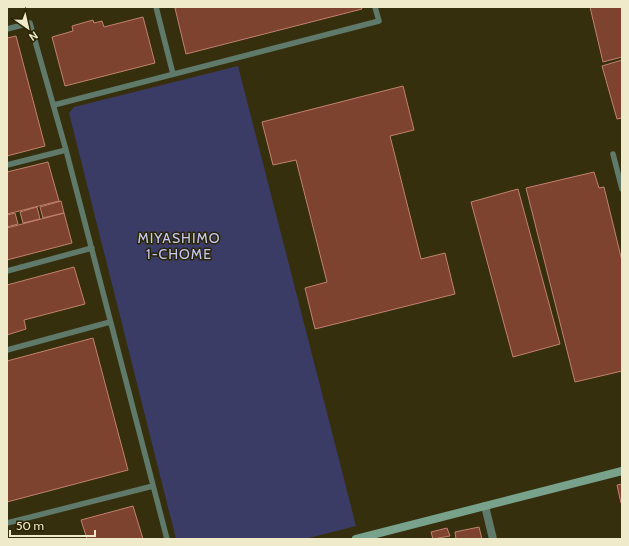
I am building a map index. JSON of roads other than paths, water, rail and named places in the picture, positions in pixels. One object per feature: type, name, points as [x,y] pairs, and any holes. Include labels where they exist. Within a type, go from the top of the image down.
[{"type":"street","points":[[356,539],[622,470]]},
{"type":"street","points":[[485,506],[493,539]]},
{"type":"lane","points":[[156,7],[173,74]]},
{"type":"lane","points":[[54,105],[379,22],[375,7]]},
{"type":"lane","points":[[7,29],[30,23],[66,150],[167,539]]},
{"type":"lane","points":[[7,165],[66,150]]},
{"type":"lane","points":[[613,154],[622,189]]},
{"type":"lane","points":[[7,270],[92,248]]},
{"type":"lane","points":[[7,350],[110,322]]},
{"type":"lane","points":[[7,523],[153,486]]},
{"type":"district","name":"MIYASHIMO 1-CHOME","points":[[179,246]]}]
